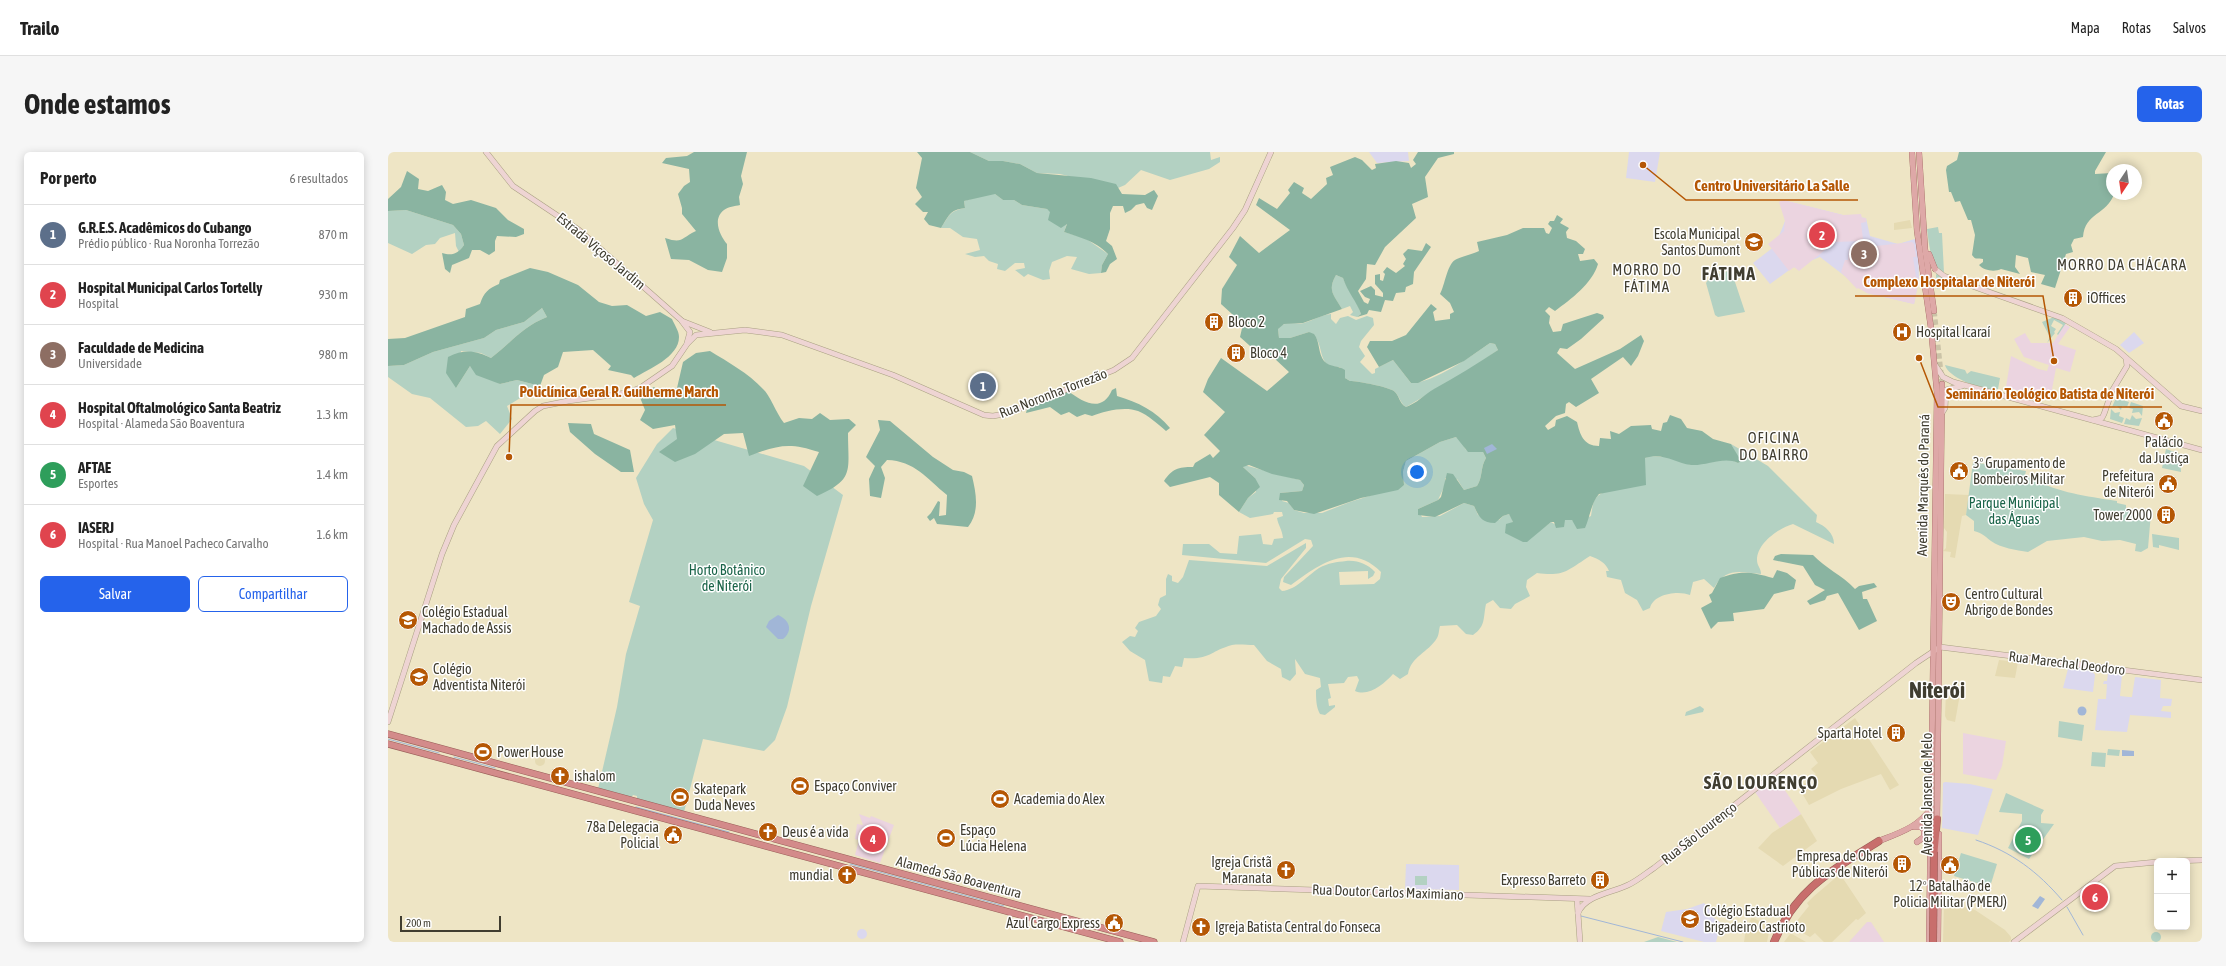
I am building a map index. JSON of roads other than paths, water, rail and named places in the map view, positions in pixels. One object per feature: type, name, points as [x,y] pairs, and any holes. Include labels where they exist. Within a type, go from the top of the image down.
[{"type":"highway","name":"Alameda São Boaventura","points":[[388,734],[1154,942]]},
{"type":"highway","name":"Alameda São Boaventura","points":[[388,744],[1120,942]]},
{"type":"highway","points":[[1933,942],[1934,852],[1937,819]]},
{"type":"highway","points":[[1774,942],[1790,912],[1807,891],[1826,874],[1879,841]]},
{"type":"main road","name":"Estrada Viçoso Jardim","points":[[486,152],[514,186],[579,230],[681,320],[690,332]]},
{"type":"main road","name":"Rua Noronha Torrezão","points":[[696,335],[713,332],[753,330],[782,335],[893,375],[978,413],[993,416],[1005,414],[1114,370],[1132,358],[1233,228],[1245,210],[1271,152]]},
{"type":"main road","name":"Avenida Marquês do Paraná","points":[[1912,152],[1917,231],[1935,364],[1941,480],[1940,647]]},
{"type":"main road","points":[[1919,152],[1924,229],[1934,312]]},
{"type":"main road","points":[[1924,229],[1931,261],[1935,269],[1944,276],[2057,316],[2111,346],[2177,403],[2187,408],[2202,411]]},
{"type":"main road","name":"Estrada Viçoso Jardim","points":[[681,320],[696,327]]},
{"type":"main road","name":"Rua Noronha Torrezão","points":[[696,327],[713,332]]},
{"type":"main road","points":[[388,722],[442,554],[454,524],[497,446],[535,411],[543,406],[626,393],[640,388],[672,366],[687,344],[696,335],[698,331],[696,327],[692,328],[687,344]]},
{"type":"main road","points":[[690,332],[692,335],[696,335]]},
{"type":"main road","points":[[2092,420],[2098,419],[2104,414],[2112,392],[2127,366],[2126,358]]},
{"type":"main road","points":[[1935,364],[1943,377],[1967,386],[2202,450]]},
{"type":"main road","name":"Avenida Marquês do Paraná","points":[[1939,455],[1942,414],[1942,384]]},
{"type":"main road","points":[[1942,414],[1945,408],[1946,390],[1953,387],[1967,386]]},
{"type":"main road","name":"Avenida Marquês do Paraná","points":[[1933,651],[1941,480]]},
{"type":"main road","points":[[1933,651],[1940,647]]},
{"type":"main road","name":"Rua Marechal Deodoro","points":[[1940,647],[2202,680]]},
{"type":"main road","name":"Avenida Jansen de Melo","points":[[1938,942],[1939,832],[1937,819],[1940,647]]},
{"type":"main road","name":"Avenida Jansen de Melo","points":[[1929,942],[1933,651]]},
{"type":"main road","name":"Rua São Lourenço","points":[[1579,899],[1590,899],[1623,888],[1641,877],[1933,651]]},
{"type":"main road","points":[[1879,841],[1914,827],[1923,819],[1931,808]]},
{"type":"main road","points":[[1914,827],[1921,827],[1924,832],[1924,838],[1917,842]]},
{"type":"main road","points":[[2190,860],[2202,860]]},
{"type":"main road","points":[[2014,942],[2115,866],[2154,862]]},
{"type":"main road","name":"Rua Doutor Carlos Maximiano","points":[[1183,942],[1198,886],[1579,899]]},
{"type":"main road","points":[[1579,899],[1578,914],[1580,942]]},
{"type":"main road","points":[[1578,914],[1582,906],[1590,899]]},
{"type":"main road","points":[[1929,933],[1933,937],[1938,933]]},
{"type":"water","points":[[1492,444],[1497,449],[1487,454],[1484,448]]},
{"type":"water","points":[[778,615],[785,620],[789,626],[788,633],[783,639],[778,639],[766,627],[769,621]]},
{"type":"water","points":[[2080,707],[2084,707],[2086,711],[2084,715],[2080,715],[2078,713],[2078,709]]},
{"type":"water","points":[[2122,750],[2134,751],[2134,756],[2122,756]]},
{"type":"water","points":[[2040,896],[2045,899],[2038,909],[2032,906]]},
{"type":"waterway","points":[[388,739],[439,753]]},
{"type":"waterway","points":[[454,757],[495,768]]},
{"type":"waterway","points":[[636,807],[729,832]]},
{"type":"waterway","points":[[1976,840],[2001,850],[2024,864],[2044,880],[2062,900]]},
{"type":"waterway","points":[[850,864],[1004,906]]},
{"type":"waterway","points":[[2067,907],[2083,935]]},
{"type":"waterway","points":[[1581,916],[1683,942]]},
{"type":"tunnel","points":[[1934,311],[1942,384]]},
{"type":"place","name":"Centro Universitário La Salle","points":[[1643,165]]},
{"type":"place","name":"Hospital Municipal Carlos Tortelly","points":[[1822,235]]},
{"type":"place","name":"Escola Municipal Santos Dumont","points":[[1754,242]]},
{"type":"place","name":"Faculdade de Medicina","points":[[1864,254]]},
{"type":"place","name":"iOffices","points":[[2073,298]]},
{"type":"place","name":"Bloco 2","points":[[1214,322]]},
{"type":"place","name":"Hospital Icaraí","points":[[1902,332]]},
{"type":"place","name":"Bloco 4","points":[[1236,353]]},
{"type":"place","name":"Seminário Teológico Batista de Niterói","points":[[1919,358]]},
{"type":"place","name":"Complexo Hospitalar de Niterói","points":[[2054,361]]},
{"type":"place","name":"G.R.E.S. Acadêmicos do Cubango","points":[[983,386]]},
{"type":"place","name":"Palácio da Justiça","points":[[2164,421]]},
{"type":"place","name":"Policlínica Geral R. Guilherme March","points":[[509,457]]},
{"type":"place","name":"3º Grupamento de Bombeiros Militar","points":[[1959,471]]},
{"type":"place","name":"Prefeitura de Niterói","points":[[2168,484]]},
{"type":"place","name":"Tower 2000","points":[[2166,515]]},
{"type":"place","name":"Centro Cultural Abrigo de Bondes","points":[[1951,602]]},
{"type":"place","name":"Colégio Estadual Machado de Assis","points":[[408,620]]},
{"type":"place","name":"Colégio Adventista Niterói","points":[[419,677]]},
{"type":"place","name":"Sparta Hotel","points":[[1896,733]]},
{"type":"place","name":"Power House","points":[[483,752]]},
{"type":"place","name":"ishalom","points":[[560,776]]},
{"type":"place","name":"Espaço Conviver","points":[[800,786]]},
{"type":"place","name":"Skatepark Duda Neves","points":[[680,797]]},
{"type":"place","name":"Academia do Alex","points":[[1000,799]]},
{"type":"place","name":"Deus é a vida","points":[[768,832]]},
{"type":"place","name":"78a Delegacia Policial","points":[[673,835]]},
{"type":"place","name":"Espaço Lúcia Helena","points":[[946,838]]},
{"type":"place","name":"Hospital Oftalmológico Santa Beatriz","points":[[873,839]]},
{"type":"place","name":"AFTAE","points":[[2028,840]]},
{"type":"place","name":"Empresa de Obras Públicas de Niterói","points":[[1902,864]]},
{"type":"place","name":"12º Batalhão de Policia Militar (PMERJ)","points":[[1950,865]]},
{"type":"place","name":"Igreja Cristã Maranata","points":[[1286,870]]},
{"type":"place","name":"mundial","points":[[847,875]]},
{"type":"place","name":"Expresso Barreto","points":[[1600,880]]},
{"type":"place","name":"IASERJ","points":[[2095,897]]},
{"type":"place","name":"Colégio Estadual Brigadeiro Castrioto","points":[[1690,919]]},
{"type":"place","name":"Azul Cargo Express","points":[[1114,923]]},
{"type":"place","name":"Igreja Batista Central do Fonseca","points":[[1201,927]]},
{"type":"district","name":"MORRO DA CHÁCARA","points":[[2122,264]]},
{"type":"district","name":"FÁTIMA","points":[[1729,273]]},
{"type":"district","name":"MORRO DO FÁTIMA","points":[[1647,278]]},
{"type":"district","name":"OFICINA DO BAIRRO","points":[[1774,446]]},
{"type":"district","name":"Niterói","points":[[1937,690]]},
{"type":"district","name":"SÃO LOURENÇO","points":[[1761,782]]},
{"type":"park label","name":"Parque Municipal das Águas","points":[[2014,512]]},
{"type":"park label","name":"Horto Botânico de Niterói","points":[[727,578]]}]
